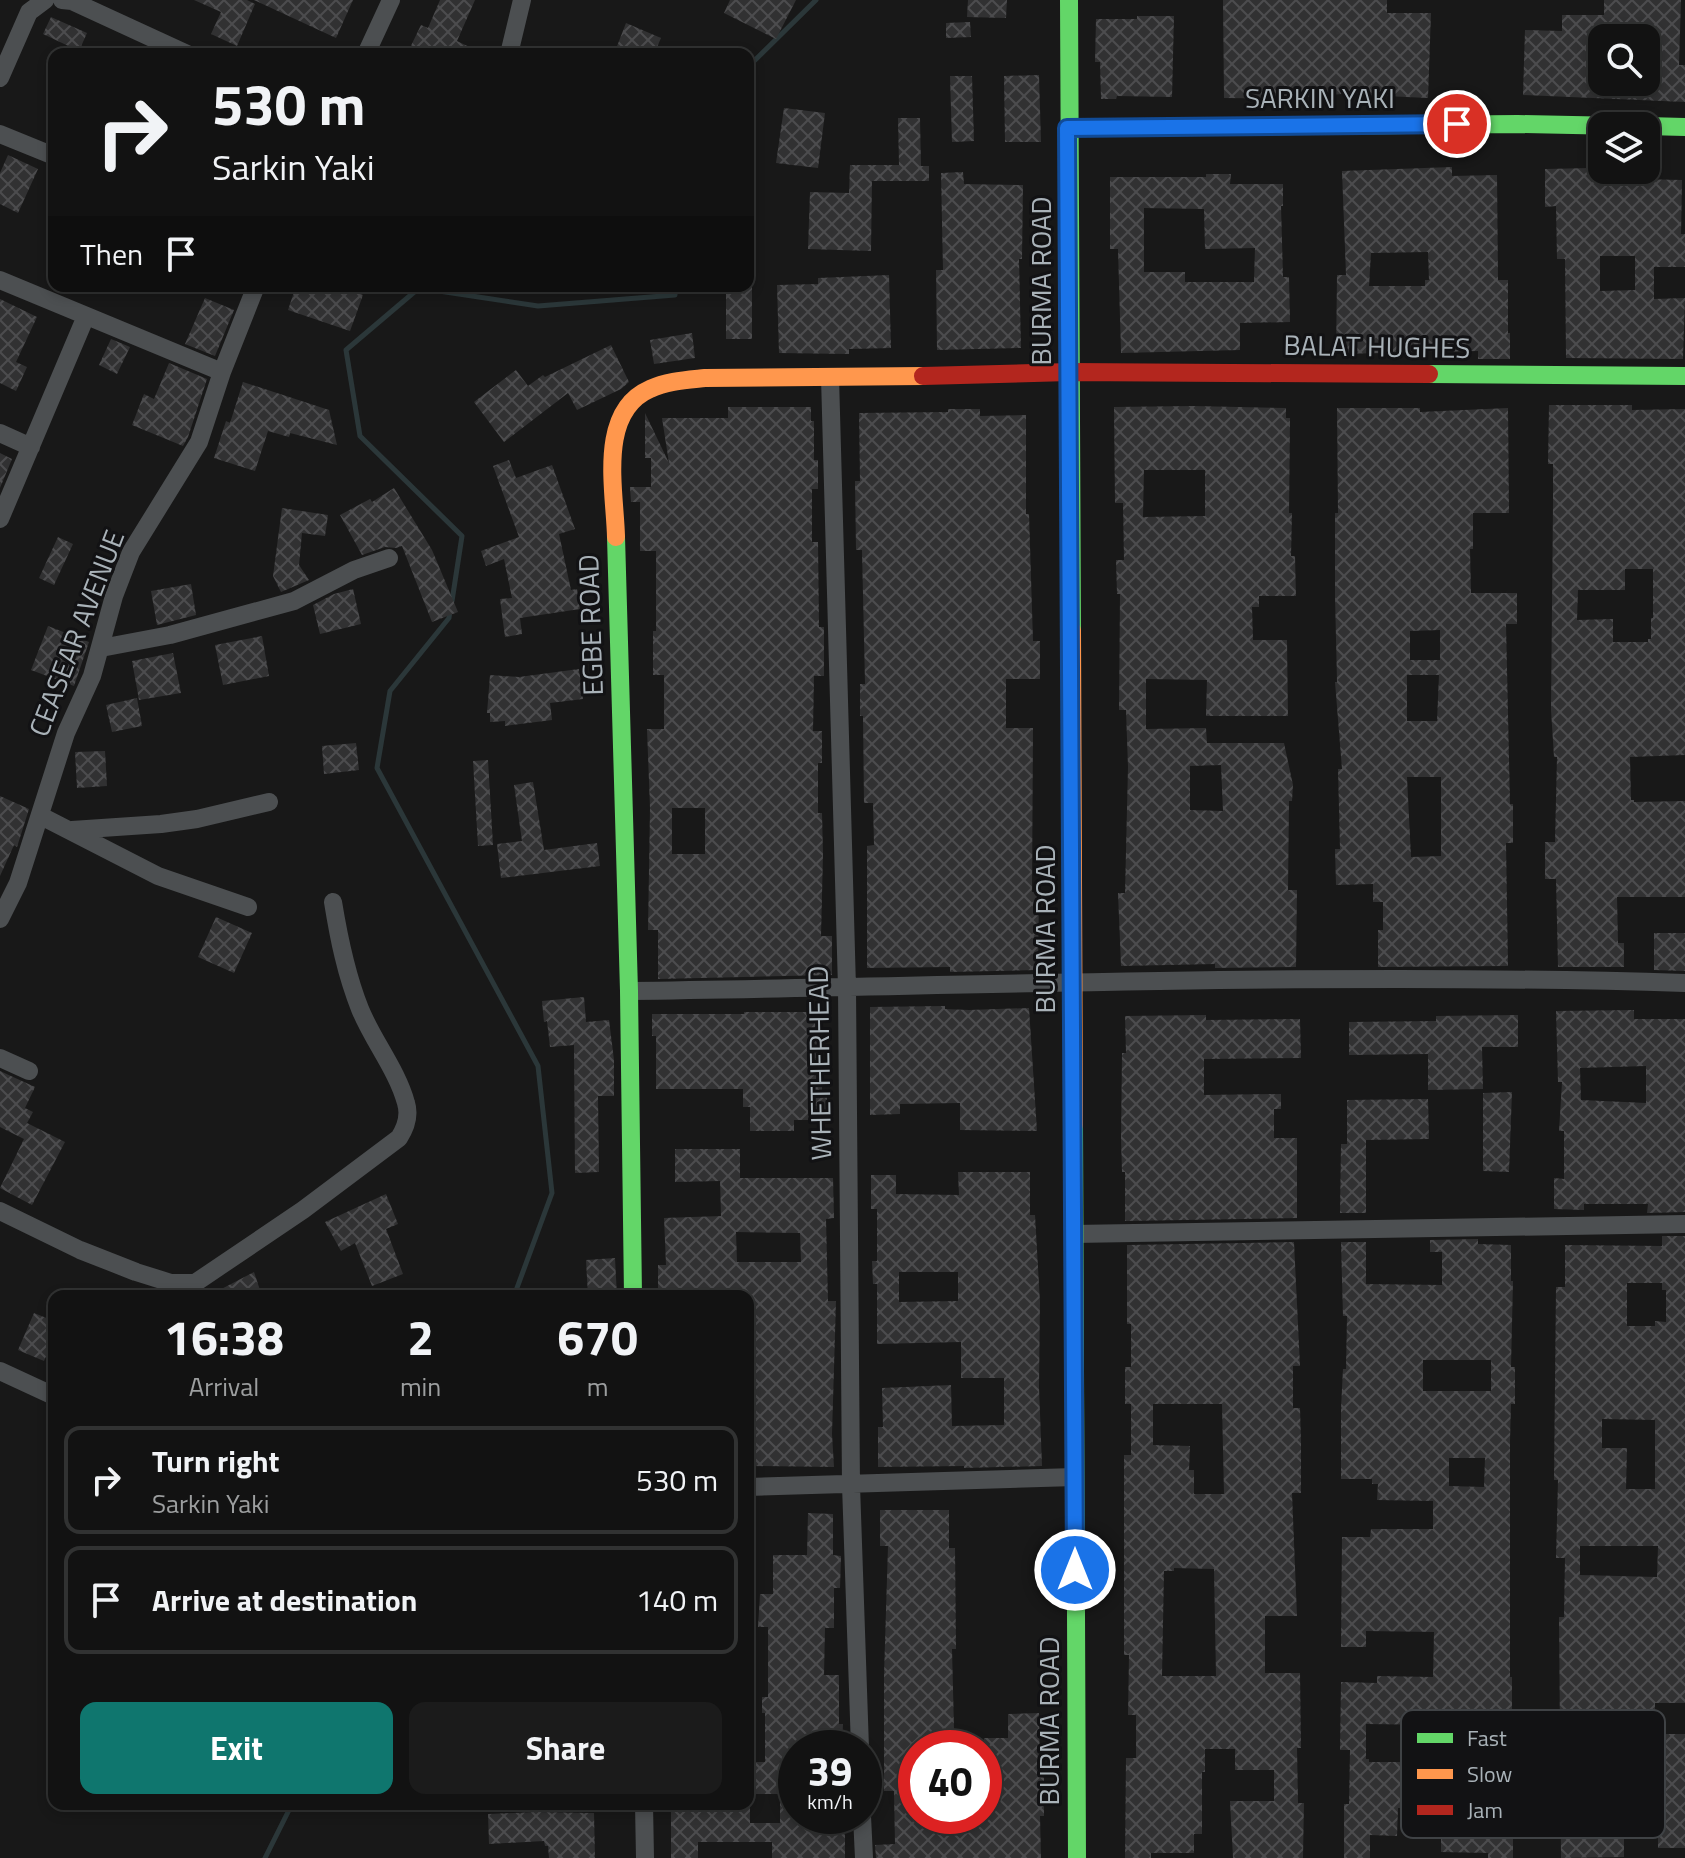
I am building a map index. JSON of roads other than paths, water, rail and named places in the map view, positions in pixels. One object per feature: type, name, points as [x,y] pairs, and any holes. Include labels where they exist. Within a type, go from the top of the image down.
[{"type":"street","points":[[0,78],[29,12],[45,0]]},
{"type":"street","points":[[62,0],[72,1],[174,48]]},
{"type":"street","points":[[369,48],[391,0]]},
{"type":"street","points":[[510,48],[522,0]]},
{"type":"street","name":"BURMA ROAD","points":[[1069,0],[1067,128],[1077,1858]]},
{"type":"street","name":"SARKIN YAKI","points":[[1067,128],[1588,125]]},
{"type":"street","points":[[1660,126],[1685,127]]},
{"type":"street","points":[[0,134],[48,154]]},
{"type":"street","points":[[0,280],[222,372]]},
{"type":"street","name":"CEASEAR AVENUE","points":[[0,919],[18,883],[66,733],[92,676],[114,596],[131,552],[199,442],[254,292]]},
{"type":"street","points":[[0,519],[86,316]]},
{"type":"street","name":"BALAT HUGHES","points":[[1069,372],[1685,376]]},
{"type":"street","name":"EGBE ROAD","points":[[633,1290],[629,991],[613,437],[618,414],[634,399],[670,382],[705,378],[1069,372]]},
{"type":"street","name":"WHETHERHEAD","points":[[830,377],[847,988],[851,1485],[859,1730]]},
{"type":"street","points":[[0,433],[31,447]]},
{"type":"street","points":[[101,648],[170,635],[294,601],[354,570],[389,558]]},
{"type":"street","points":[[69,831],[173,823],[269,802]]},
{"type":"street","points":[[41,816],[158,876],[248,907]]},
{"type":"street","points":[[0,1211],[80,1250],[136,1272],[171,1283],[190,1284],[303,1210],[399,1138],[407,1123],[407,1106],[398,1082],[360,1010],[343,960],[333,902]]},
{"type":"street","points":[[629,991],[1073,982],[1541,978],[1685,983]]},
{"type":"street","points":[[0,1058],[29,1071]]},
{"type":"street","points":[[1073,1234],[1685,1224]]},
{"type":"street","points":[[0,1371],[48,1393]]},
{"type":"street","points":[[754,1487],[1075,1477]]},
{"type":"street","points":[[644,1810],[645,1858]]},
{"type":"street","points":[[863,1834],[864,1858]]},
{"type":"waterway","points":[[754,61],[816,0]]},
{"type":"waterway","points":[[414,292],[346,350],[360,436],[462,536],[452,601]]},
{"type":"waterway","points":[[445,292],[538,306],[675,295],[675,292]]},
{"type":"waterway","points":[[450,611],[449,618],[390,691],[377,768],[538,1066],[552,1193],[516,1290]]},
{"type":"waterway","points":[[265,1858],[289,1810]]}]
